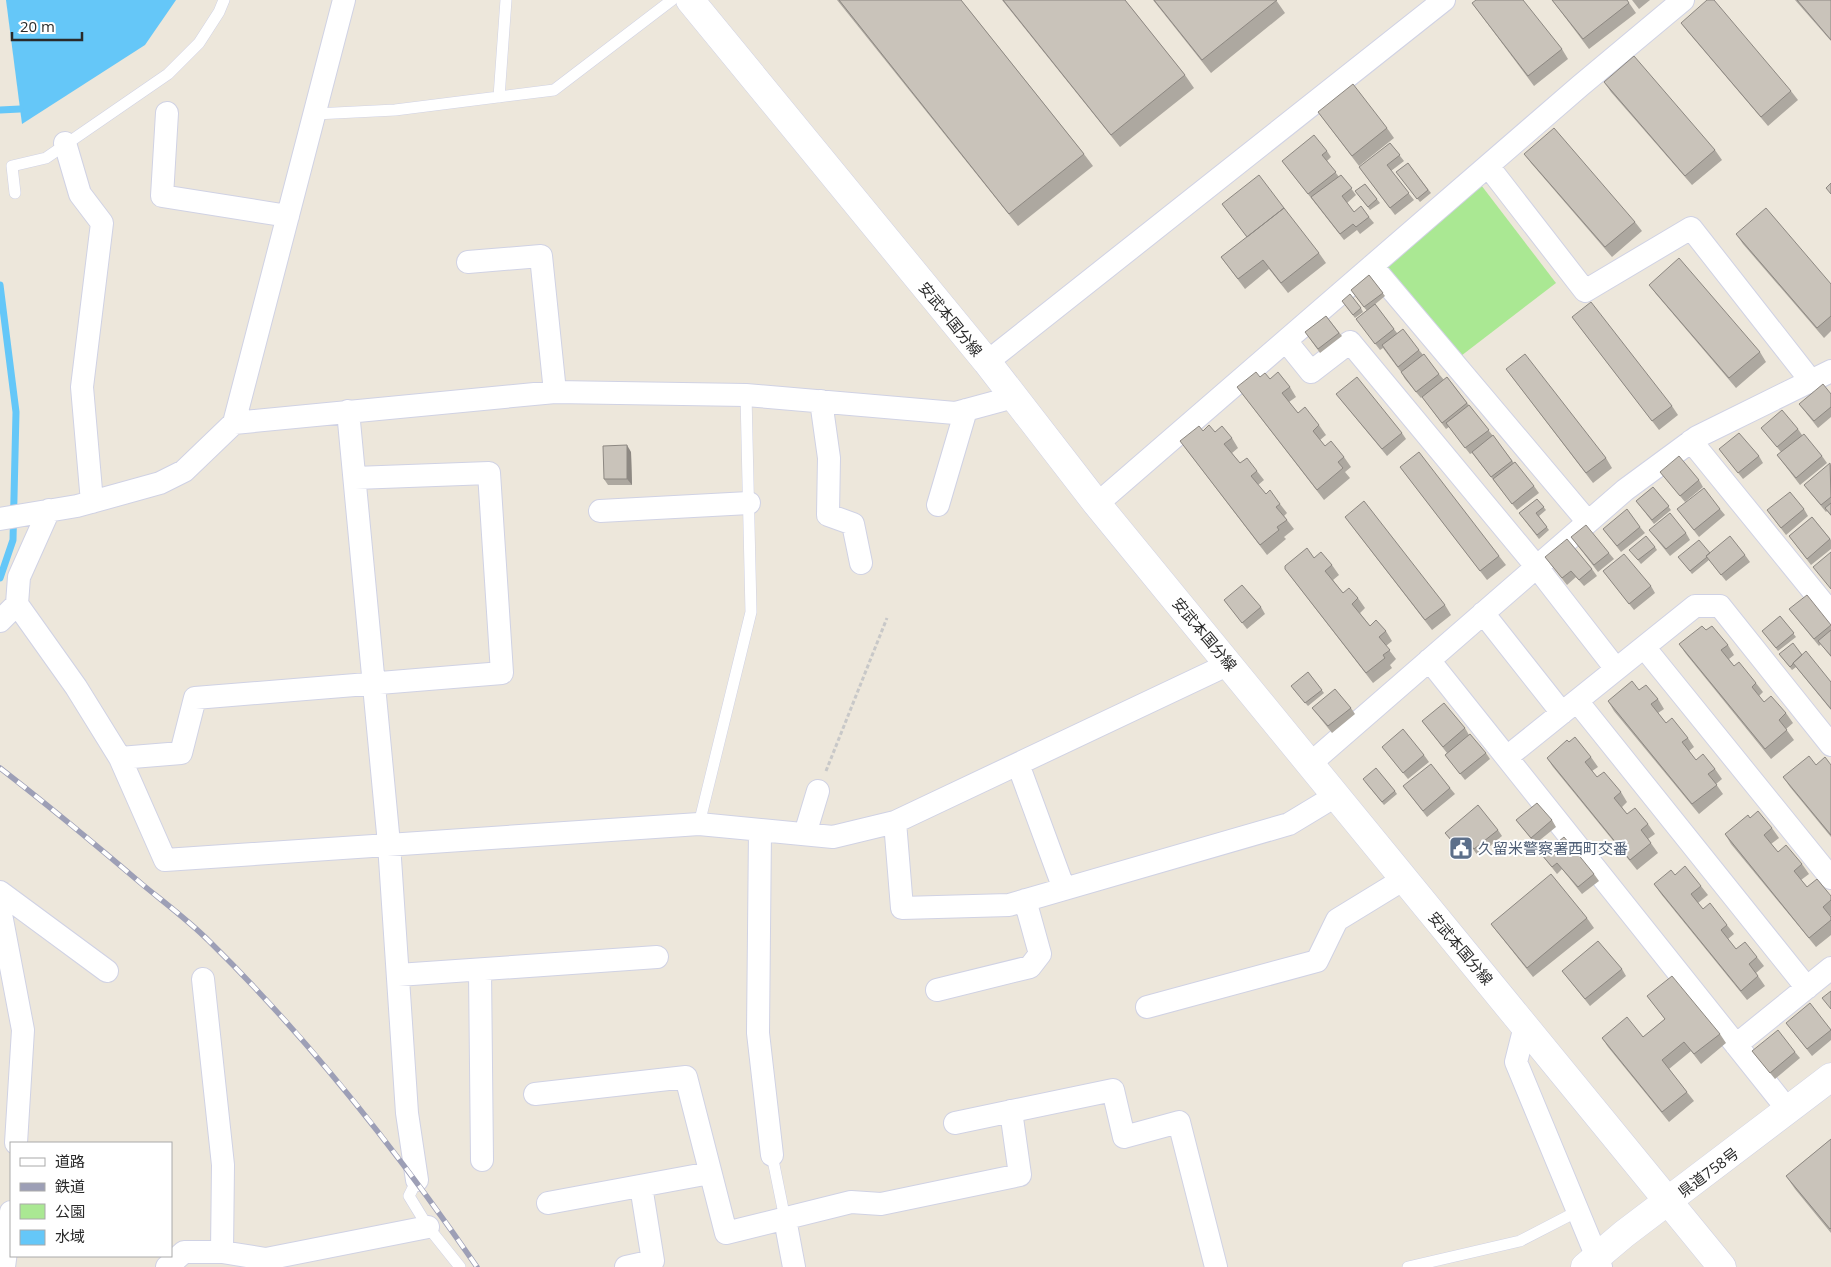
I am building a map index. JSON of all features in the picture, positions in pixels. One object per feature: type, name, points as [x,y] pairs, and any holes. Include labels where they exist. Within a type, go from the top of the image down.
[{"type":"main road","name":"安武本国分線","points":[[690,0],[987,362],[1098,504],[1722,1267]]},
{"type":"main road","name":"県道758号","points":[[1594,1264],[1669,1201],[1831,1077]]},
{"type":"street","points":[[0,519],[92,502],[160,484],[184,471],[234,423],[344,0]]},
{"type":"street","points":[[987,362],[1444,0]]},
{"type":"street","points":[[1098,504],[1286,340],[1683,0]]},
{"type":"street","points":[[167,113],[162,196],[288,216]]},
{"type":"street","points":[[65,143],[80,194],[102,223],[82,387],[92,502]]},
{"type":"street","points":[[1311,763],[1625,490],[1691,441],[1826,374],[1691,228],[1585,291],[1488,166]]},
{"type":"street","points":[[468,262],[541,256],[555,392]]},
{"type":"street","points":[[1372,266],[1588,522]]},
{"type":"street","points":[[1286,340],[1311,372],[1350,342],[1536,566],[1616,669]]},
{"type":"street","points":[[234,423],[555,392],[746,395],[955,413],[1014,397]]},
{"type":"street","points":[[821,401],[829,458],[828,515],[853,524],[861,563]]},
{"type":"street","points":[[938,505],[966,410]]},
{"type":"street","points":[[348,411],[389,844],[407,1113],[417,1180]]},
{"type":"street","points":[[1691,441],[1831,613]]},
{"type":"street","points":[[120,758],[181,753],[195,698],[502,673],[488,474],[355,478]]},
{"type":"street","points":[[600,511],[749,503]]},
{"type":"street","points":[[0,621],[16,604],[19,577],[49,510]]},
{"type":"street","points":[[16,604],[76,686],[120,758],[165,860],[700,824],[832,837],[895,822],[1230,664]]},
{"type":"street","points":[[1507,757],[1695,606],[1720,606],[1831,745]]},
{"type":"street","points":[[1483,613],[1569,707],[1806,988]]},
{"type":"street","points":[[1644,647],[1831,878]]},
{"type":"street","points":[[1429,660],[1788,1110]]},
{"type":"street","points":[[1018,764],[1064,889]]},
{"type":"street","points":[[805,834],[818,791]]},
{"type":"street","points":[[895,822],[902,908],[1009,905],[1290,824],[1337,795]]},
{"type":"street","points":[[760,830],[758,1033],[772,1155]]},
{"type":"street","points":[[1147,1007],[1317,961],[1337,920],[1404,878]]},
{"type":"street","points":[[0,892],[107,971]]},
{"type":"street","points":[[937,990],[1030,967],[1040,954],[1025,900]]},
{"type":"street","points":[[0,909],[23,1030],[16,1142]]},
{"type":"street","points":[[398,975],[657,957]]},
{"type":"street","points":[[1736,1045],[1831,968]]},
{"type":"street","points":[[480,970],[482,1160]]},
{"type":"street","points":[[203,979],[223,1165],[222,1252]]},
{"type":"street","points":[[1525,1026],[1516,1062],[1578,1211],[1594,1264]]},
{"type":"street","points":[[535,1094],[686,1077],[726,1234],[851,1202],[881,1204],[1020,1175],[1011,1111]]},
{"type":"street","points":[[955,1123],[1113,1090],[1124,1137],[1179,1122],[1216,1267]]},
{"type":"street","points":[[548,1203],[710,1173]]},
{"type":"street","points":[[626,1267],[653,1261],[641,1186]]},
{"type":"street","points":[[785,1219],[794,1267]]},
{"type":"street","points":[[4,1267],[10,1220]]},
{"type":"street","points":[[167,1267],[184,1252],[222,1252],[266,1259],[428,1227]]},
{"type":"lane","points":[[15,193],[12,166],[46,158],[65,143],[168,74],[199,42],[219,12],[224,0]]},
{"type":"lane","points":[[499,97],[506,0]]},
{"type":"lane","points":[[315,114],[395,110],[554,90],[672,0]]},
{"type":"lane","points":[[700,824],[751,612],[746,395]]},
{"type":"lane","points":[[772,1155],[785,1219]]},
{"type":"lane","points":[[417,1180],[409,1196],[428,1227],[460,1267]]},
{"type":"lane","points":[[1408,1267],[1520,1241],[1578,1211]]},
{"type":"path","points":[[818,791],[888,618]]},
{"type":"green space","points":[[1478,181],[1556,283],[1457,359],[1379,257]]},
{"type":"water","points":[[6,0],[176,0],[145,45],[22,124]]},
{"type":"building","points":[[839,0],[961,0],[1084,154],[1009,214]]},
{"type":"building","points":[[1003,0],[1125,0],[1185,75],[1111,135]]},
{"type":"building","points":[[1154,0],[1277,0],[1202,60]]},
{"type":"building","points":[[1476,0],[1523,0],[1562,49],[1528,76],[1472,3]]},
{"type":"building","points":[[1552,0],[1627,0],[1629,3],[1583,39]]},
{"type":"building","points":[[1707,0],[1714,0],[1791,91],[1761,117],[1681,23]]},
{"type":"building","points":[[1797,0],[1831,0],[1831,40]]},
{"type":"building","points":[[1634,56],[1715,150],[1685,176],[1604,82]]},
{"type":"building","points":[[1353,84],[1387,128],[1352,156],[1318,112]]},
{"type":"building","points":[[1554,128],[1635,222],[1605,247],[1524,154]]},
{"type":"building","points":[[1314,135],[1327,151],[1322,155],[1336,172],[1308,194],[1282,161]]},
{"type":"building","points":[[1390,143],[1400,155],[1387,165],[1409,193],[1390,208],[1359,167]]},
{"type":"building","points":[[1408,163],[1428,190],[1417,199],[1396,172]]},
{"type":"building","points":[[1259,175],[1284,208],[1247,237],[1222,204]]},
{"type":"building","points":[[1341,175],[1352,188],[1342,196],[1354,212],[1361,206],[1369,217],[1356,227],[1353,224],[1340,234],[1311,197]]},
{"type":"building","points":[[1831,183],[1831,194],[1826,188]]},
{"type":"building","points":[[1365,184],[1377,199],[1368,207],[1355,191]]},
{"type":"building","points":[[1284,208],[1319,253],[1281,283],[1263,260],[1238,279],[1221,257]]},
{"type":"building","points":[[1766,208],[1831,284],[1831,316],[1817,328],[1736,234]]},
{"type":"building","points":[[1679,258],[1760,352],[1729,378],[1649,285]]},
{"type":"building","points":[[1369,275],[1383,293],[1364,307],[1351,290]]},
{"type":"building","points":[[1350,294],[1361,308],[1353,315],[1342,301]]},
{"type":"building","points":[[1591,302],[1672,406],[1652,421],[1572,317]]},
{"type":"building","points":[[1375,304],[1394,329],[1375,344],[1356,319]]},
{"type":"building","points":[[1326,316],[1339,333],[1318,349],[1305,332]]},
{"type":"building","points":[[1403,329],[1419,350],[1398,367],[1382,345]]},
{"type":"building","points":[[1424,354],[1439,374],[1416,392],[1401,372]]},
{"type":"building","points":[[1525,354],[1606,458],[1586,473],[1506,369]]},
{"type":"building","points":[[1256,372],[1260,377],[1265,373],[1270,379],[1278,372],[1290,387],[1282,393],[1298,413],[1305,407],[1319,425],[1313,431],[1325,446],[1331,441],[1344,457],[1338,462],[1343,468],[1317,490],[1237,387]]},
{"type":"building","points":[[1357,377],[1402,433],[1382,449],[1336,394]]},
{"type":"building","points":[[1447,377],[1467,403],[1442,423],[1422,397]]},
{"type":"building","points":[[1823,384],[1831,394],[1831,407],[1814,421],[1799,404]]},
{"type":"building","points":[[1469,405],[1489,430],[1465,448],[1446,423]]},
{"type":"building","points":[[1782,410],[1798,429],[1777,447],[1761,428]]},
{"type":"building","points":[[1209,425],[1215,432],[1222,426],[1232,438],[1224,444],[1240,463],[1247,458],[1257,471],[1251,476],[1266,494],[1270,490],[1280,504],[1276,507],[1287,520],[1277,527],[1279,530],[1260,545],[1180,441],[1199,426],[1203,431]]},
{"type":"building","points":[[1739,433],[1759,456],[1738,473],[1719,449]]},
{"type":"building","points":[[1804,434],[1822,456],[1796,478],[1777,455]]},
{"type":"building","points":[[1493,435],[1512,461],[1491,477],[1472,452]]},
{"type":"building","points":[[627,445],[627,479],[604,479],[603,446]]},
{"type":"building","points":[[1419,452],[1499,556],[1480,571],[1400,467]]},
{"type":"building","points":[[1679,456],[1699,480],[1680,496],[1660,472]]},
{"type":"building","points":[[1515,462],[1534,486],[1512,504],[1493,479]]},
{"type":"building","points":[[1830,463],[1831,497],[1821,505],[1804,485]]},
{"type":"building","points":[[1653,487],[1669,506],[1652,520],[1636,501]]},
{"type":"building","points":[[1704,488],[1720,509],[1694,530],[1677,509]]},
{"type":"building","points":[[1790,492],[1804,509],[1781,528],[1767,510]]},
{"type":"building","points":[[1537,499],[1544,507],[1536,513],[1547,527],[1537,535],[1519,513]]},
{"type":"building","points":[[1364,501],[1445,605],[1425,620],[1345,517]]},
{"type":"building","points":[[1831,503],[1831,515],[1825,508]]},
{"type":"building","points":[[1627,509],[1640,527],[1617,546],[1603,529]]},
{"type":"building","points":[[1670,513],[1686,533],[1666,549],[1649,530]]},
{"type":"building","points":[[1812,517],[1830,539],[1807,559],[1789,536]]},
{"type":"building","points":[[1586,525],[1609,553],[1594,565],[1571,537]]},
{"type":"building","points":[[1646,536],[1655,547],[1638,560],[1629,550]]},
{"type":"building","points":[[1730,536],[1745,555],[1721,575],[1706,556]]},
{"type":"building","points":[[1567,539],[1592,569],[1579,580],[1571,571],[1562,578],[1545,557]]},
{"type":"building","points":[[1699,540],[1710,553],[1690,571],[1678,557]]},
{"type":"building","points":[[1307,548],[1314,558],[1321,552],[1332,565],[1325,571],[1343,593],[1349,588],[1358,598],[1352,604],[1370,626],[1376,620],[1386,631],[1379,637],[1390,650],[1383,655],[1385,658],[1366,673],[1285,569],[1285,566]]},
{"type":"building","points":[[1831,552],[1831,589],[1813,567]]},
{"type":"building","points":[[1624,554],[1651,586],[1629,604],[1603,571]]},
{"type":"building","points":[[1242,585],[1261,607],[1242,623],[1224,600]]},
{"type":"building","points":[[1807,595],[1831,625],[1814,639],[1789,609]]},
{"type":"building","points":[[1780,616],[1794,633],[1776,648],[1762,631]]},
{"type":"building","points":[[1702,626],[1706,630],[1712,626],[1728,645],[1721,650],[1734,666],[1739,662],[1756,683],[1752,687],[1764,702],[1771,696],[1786,713],[1779,720],[1787,730],[1765,749],[1679,644]]},
{"type":"building","points":[[1831,630],[1831,656],[1818,641]]},
{"type":"building","points":[[1793,643],[1802,655],[1790,667],[1779,654]]},
{"type":"building","points":[[1806,651],[1831,682],[1831,709],[1793,663]]},
{"type":"building","points":[[1308,672],[1322,690],[1305,703],[1291,686]]},
{"type":"building","points":[[1632,681],[1639,690],[1646,685],[1658,699],[1651,704],[1666,723],[1672,718],[1688,738],[1682,742],[1696,760],[1703,754],[1715,769],[1708,774],[1717,785],[1692,804],[1608,701]]},
{"type":"building","points":[[1335,689],[1351,708],[1328,726],[1312,708]]},
{"type":"building","points":[[1444,703],[1465,728],[1443,747],[1422,721]]},
{"type":"building","points":[[1403,729],[1424,755],[1403,773],[1382,747]]},
{"type":"building","points":[[1470,734],[1486,753],[1460,774],[1445,755]]},
{"type":"building","points":[[1575,737],[1591,757],[1585,762],[1597,777],[1604,772],[1621,792],[1614,798],[1627,814],[1635,808],[1648,824],[1641,830],[1651,843],[1630,860],[1547,758],[1567,740],[1569,742]]},
{"type":"building","points":[[1809,756],[1816,765],[1825,757],[1831,765],[1831,835],[1783,777]]},
{"type":"building","points":[[1431,764],[1450,788],[1423,811],[1403,786]]},
{"type":"building","points":[[1376,768],[1395,791],[1382,802],[1363,779]]},
{"type":"building","points":[[1537,803],[1552,820],[1531,838],[1516,820]]},
{"type":"building","points":[[1478,805],[1498,830],[1474,849],[1468,842],[1459,849],[1445,833]]},
{"type":"building","points":[[1758,811],[1772,828],[1764,835],[1778,852],[1786,845],[1802,864],[1794,871],[1807,887],[1817,879],[1831,896],[1831,900],[1823,907],[1831,917],[1831,920],[1809,938],[1725,834],[1748,815],[1750,818]]},
{"type":"building","points":[[1564,837],[1594,874],[1578,887],[1557,863],[1552,867],[1542,855]]},
{"type":"building","points":[[1685,866],[1701,886],[1691,894],[1703,909],[1710,903],[1727,925],[1721,930],[1736,949],[1745,942],[1757,957],[1749,964],[1758,976],[1741,991],[1654,884],[1671,870],[1675,875]]},
{"type":"building","points":[[1551,874],[1587,918],[1527,968],[1491,924]]},
{"type":"building","points":[[1598,941],[1622,969],[1585,999],[1562,971]]},
{"type":"building","points":[[1672,976],[1720,1034],[1694,1054],[1684,1042],[1662,1060],[1687,1092],[1662,1112],[1602,1038],[1627,1017],[1643,1037],[1665,1019],[1647,996]]},
{"type":"building","points":[[1831,991],[1831,1009],[1822,998]]},
{"type":"building","points":[[1810,1003],[1831,1030],[1807,1049],[1786,1023]]},
{"type":"building","points":[[1778,1030],[1795,1052],[1770,1073],[1752,1051]]},
{"type":"building","points":[[1831,1139],[1831,1228],[1830,1229],[1786,1176]]},
{"type":"waterway","points":[[0,110],[20,109]]},
{"type":"waterway","points":[[0,285],[16,412],[13,540],[0,578]]},
{"type":"railway","points":[[0,768],[185,919],[246,979],[317,1057],[384,1139],[477,1267]]},
{"type":"place","name":"久留米警察署西町交番","points":[[1461,848]]}]
